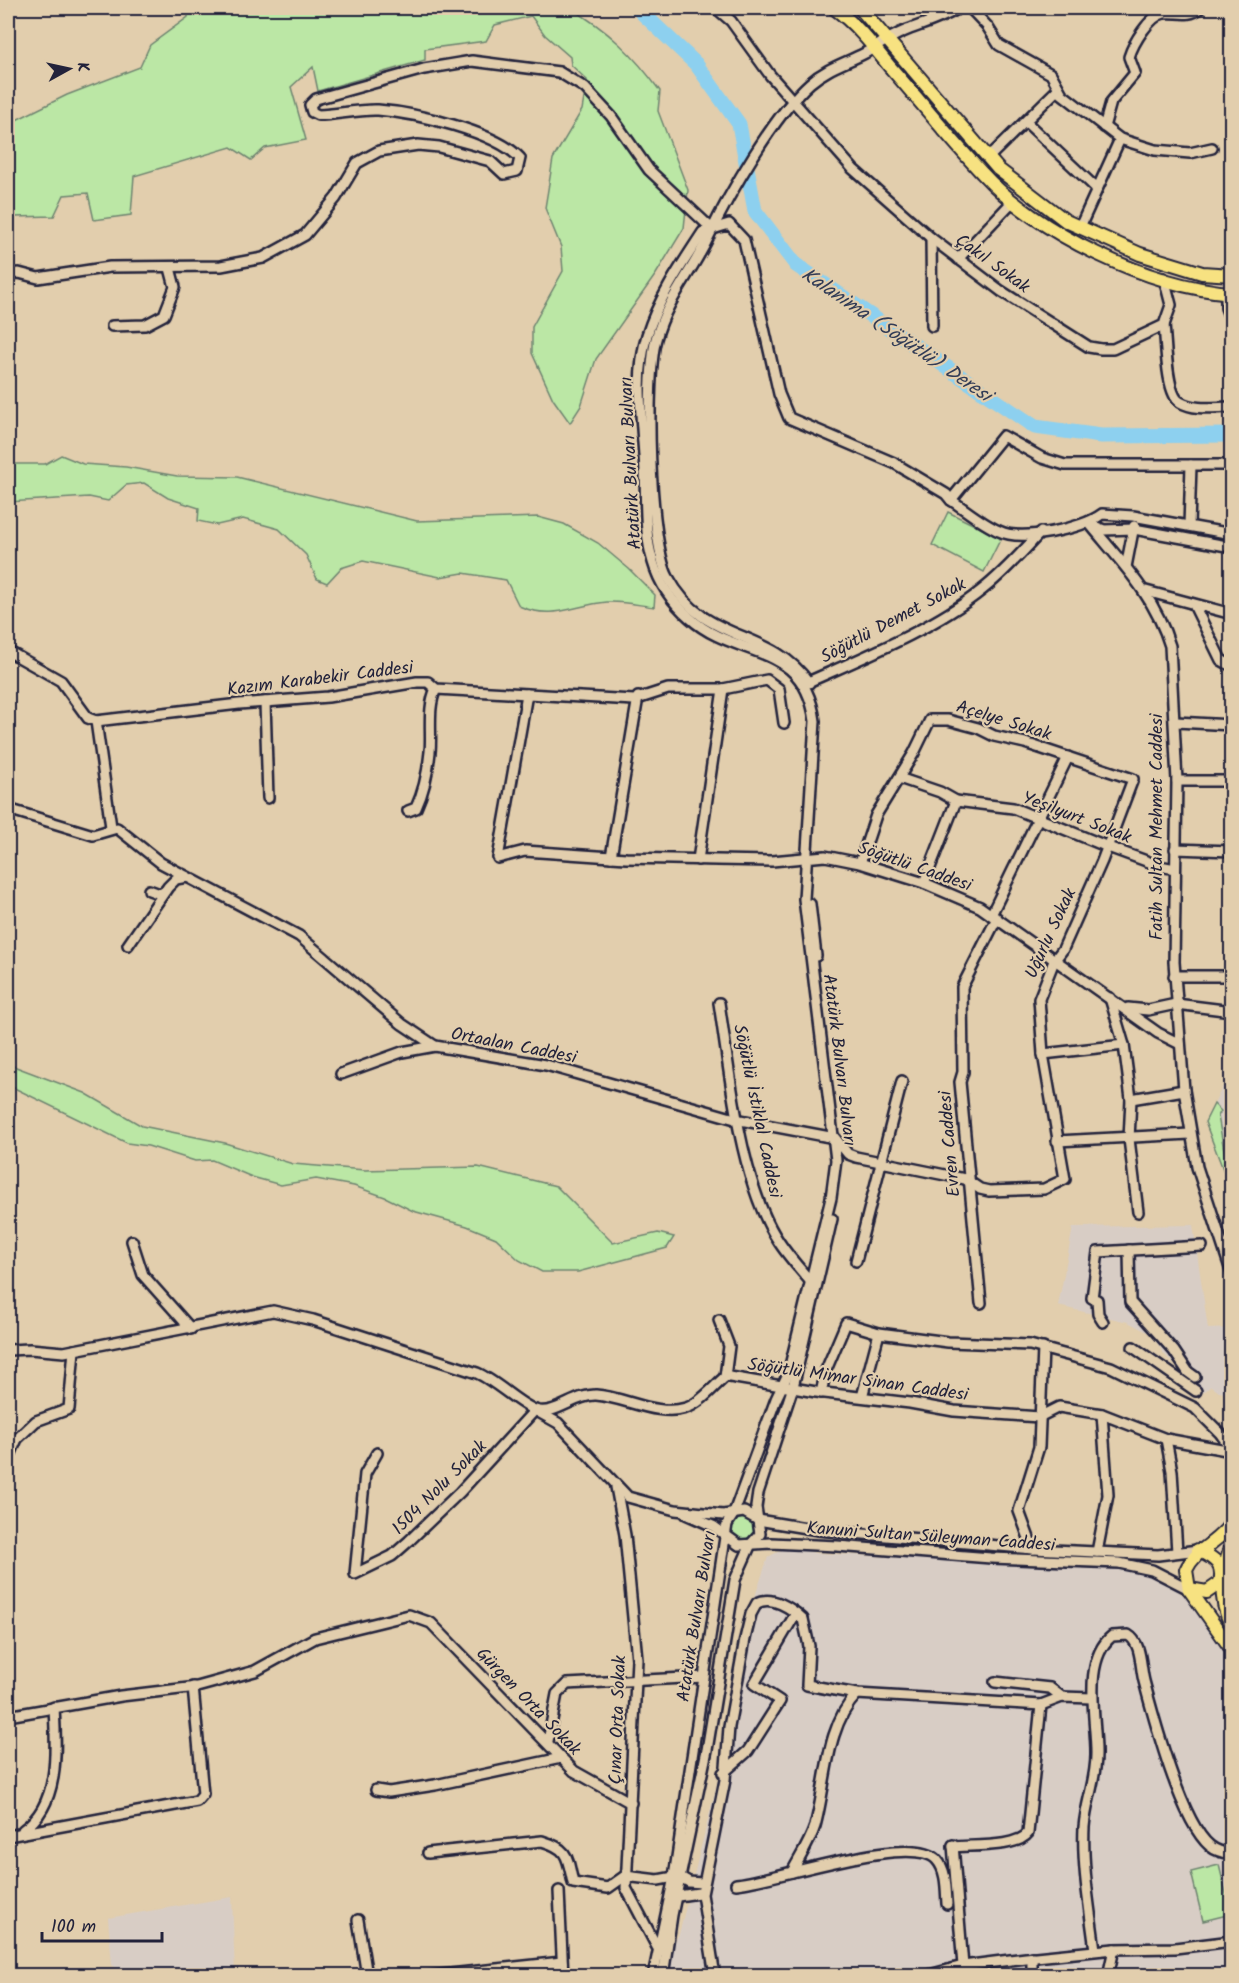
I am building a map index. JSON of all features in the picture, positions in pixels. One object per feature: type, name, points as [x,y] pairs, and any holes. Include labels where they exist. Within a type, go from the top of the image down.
[{"type":"main road","points":[[834,8],[848,18],[874,47],[984,176],[1058,235],[1135,269],[1199,289],[1229,292]]},
{"type":"main road","points":[[860,8],[998,169],[1049,208],[1080,227],[1140,254],[1202,273],[1232,275]]},
{"type":"main road","points":[[1232,1522],[1213,1542],[1198,1550],[1186,1570],[1189,1589],[1232,1650]]},
{"type":"main road","points":[[1189,1589],[1207,1592],[1216,1588],[1232,1541]]},
{"type":"main road","points":[[1198,1550],[1218,1561],[1223,1603],[1232,1626]]},
{"type":"street","name":"Çakıl Sokak","points":[[716,8],[737,28],[770,75],[853,169],[931,238],[1001,291],[1089,347],[1113,349],[1164,325]]},
{"type":"street","name":"Atatürk Bulvarı Bulvarı","points":[[807,857],[820,723],[818,702],[808,682],[783,654],[721,629],[700,617],[672,583],[659,551],[653,476],[653,352],[663,319],[711,228],[760,147],[809,84],[826,71],[887,38],[959,8]]},
{"type":"street","points":[[970,8],[987,26],[999,45],[1051,74],[1058,89],[1120,139],[1155,150],[1190,153],[1212,148]]},
{"type":"street","points":[[1104,127],[1111,102],[1135,73],[1129,57],[1148,27],[1158,15],[1185,14],[1200,8]]},
{"type":"street","points":[[8,274],[19,273],[38,278],[110,267],[221,266],[263,258],[305,235],[336,198],[357,163],[379,151],[418,145],[439,147],[490,161],[504,174],[517,171],[520,158],[511,149],[471,130],[375,110],[318,115],[312,112],[310,105],[316,99],[424,69],[472,61],[529,66],[559,72],[585,88],[610,116],[649,170],[711,228],[729,224],[744,240],[779,394],[789,418],[894,463],[946,494],[951,501],[999,532],[1021,535],[1064,530],[1089,523],[1102,514],[1133,516],[1232,534]]},
{"type":"street","points":[[988,158],[1058,89]]},
{"type":"street","points":[[1026,122],[1097,189]]},
{"type":"street","points":[[1080,227],[1120,139]]},
{"type":"street","points":[[958,259],[1013,201]]},
{"type":"street","name":"Atatürk Bulvarı Bulvarı","points":[[653,1976],[657,1947],[678,1877],[707,1750],[735,1580],[750,1544],[760,1534],[756,1507],[761,1481],[793,1387],[837,1196],[838,1142],[810,906],[807,857],[815,721],[807,692],[780,661],[725,638],[691,619],[663,585],[648,541],[640,378],[643,348],[661,300],[703,232],[711,228]]},
{"type":"street","points":[[931,238],[932,326]]},
{"type":"street","points":[[112,326],[145,325],[164,315],[175,287],[170,268]]},
{"type":"street","points":[[1164,278],[1171,305],[1164,325],[1169,376],[1175,398],[1181,403],[1197,408],[1232,407]]},
{"type":"street","points":[[1229,292],[1226,308],[1232,323]]},
{"type":"street","points":[[951,501],[1003,436],[1055,464],[1232,465]]},
{"type":"street","points":[[1189,526],[1191,465]]},
{"type":"street","points":[[1126,567],[1134,529],[1133,516]]},
{"type":"street","points":[[1089,523],[1104,530],[1134,529],[1232,547]]},
{"type":"street","name":"Fatih Sultan Mehmet Caddesi","points":[[1089,523],[1146,591],[1164,624],[1170,646],[1176,723],[1177,781],[1174,976],[1184,1090],[1197,1167],[1232,1274]]},
{"type":"street","name":"Söğütlü Demet Sokak","points":[[808,682],[863,658],[953,610],[1004,572],[1041,532]]},
{"type":"street","points":[[1146,591],[1232,614]]},
{"type":"street","points":[[1194,605],[1221,660],[1232,666]]},
{"type":"street","points":[[8,651],[61,681],[88,718],[96,721],[111,827],[93,835],[8,808]]},
{"type":"street","name":"Kazım Karabekir Caddesi","points":[[96,721],[265,702],[328,698],[417,682],[428,682],[436,689],[623,699],[668,689],[723,689],[767,680],[774,683],[781,697],[784,723]]},
{"type":"street","points":[[408,811],[416,808],[422,794],[430,753],[432,706],[436,689]]},
{"type":"street","points":[[698,860],[723,689]]},
{"type":"street","name":"Söğütlü Caddesi","points":[[527,694],[498,858],[525,851],[698,860],[772,861],[825,856],[860,863],[924,883],[975,905],[994,916],[1158,1033],[1180,1044]]},
{"type":"street","points":[[611,857],[638,697]]},
{"type":"street","points":[[265,702],[268,798]]},
{"type":"street","name":"Açelye Sokak","points":[[899,778],[930,720],[939,718],[958,722],[994,736],[1026,742],[1132,779]]},
{"type":"street","points":[[1176,723],[1232,725]]},
{"type":"street","name":"Evren Caddesi","points":[[981,1303],[960,1082],[963,1072],[961,997],[964,980],[1068,758]]},
{"type":"street","points":[[860,863],[876,815],[899,778]]},
{"type":"street","name":"Yeşilyurt Sokak","points":[[899,778],[940,792],[956,801],[1013,808],[1108,847],[1160,866],[1175,869]]},
{"type":"street","name":"Uğurlu Sokak","points":[[1065,1179],[1043,1054],[1039,999],[1054,961],[1063,949],[1108,847],[1132,779]]},
{"type":"street","points":[[1177,781],[1232,781]]},
{"type":"street","points":[[924,883],[956,801]]},
{"type":"street","name":"Ortaalan Caddesi","points":[[111,827],[117,828],[161,863],[299,936],[402,1024],[435,1047],[546,1065],[739,1120],[838,1142],[848,1154],[965,1179],[989,1191],[1044,1189],[1065,1179]]},
{"type":"street","points":[[1175,849],[1232,851]]},
{"type":"street","points":[[128,945],[165,891],[176,879],[187,877]]},
{"type":"street","points":[[149,890],[160,894],[165,891]]},
{"type":"street","points":[[1174,976],[1232,976]]},
{"type":"street","points":[[1110,998],[1124,1046],[1131,1099],[1129,1139],[1138,1212]]},
{"type":"street","name":"Söğütlü İstiklal Caddesi","points":[[719,1003],[754,1191],[778,1242],[811,1282]]},
{"type":"street","points":[[1122,1006],[1148,1010],[1176,1004],[1232,1011]]},
{"type":"street","points":[[1043,1054],[1124,1046]]},
{"type":"street","points":[[341,1074],[402,1052],[435,1047]]},
{"type":"street","points":[[856,1261],[902,1080]]},
{"type":"street","points":[[1131,1099],[1184,1090]]},
{"type":"street","points":[[1057,1141],[1190,1134]]},
{"type":"street","name":"Atatürk Bulvarı Bulvarı","points":[[663,1976],[678,1896],[678,1877],[704,1677],[727,1524],[733,1515],[788,1374],[831,1198],[838,1142]]},
{"type":"street","points":[[132,1241],[143,1275],[191,1329]]},
{"type":"street","points":[[1103,1322],[1098,1314],[1096,1300],[1092,1298],[1098,1252],[1202,1246]]},
{"type":"street","points":[[1129,1250],[1130,1302],[1174,1351],[1188,1372],[1195,1377]]},
{"type":"street","points":[[8,1350],[74,1350],[145,1335],[191,1329],[260,1312],[273,1311],[313,1320],[490,1379],[558,1423],[616,1487]]},
{"type":"street","points":[[719,1320],[729,1346],[725,1377]]},
{"type":"street","points":[[821,1393],[826,1370],[846,1323],[879,1333],[948,1342],[1015,1344],[1043,1348],[1111,1367],[1182,1401],[1211,1424],[1232,1450]]},
{"type":"street","points":[[862,1397],[879,1333]]},
{"type":"street","points":[[1133,1347],[1196,1391]]},
{"type":"street","points":[[1033,1549],[1019,1511],[1037,1456],[1043,1348]]},
{"type":"street","points":[[8,1460],[17,1439],[36,1421],[69,1409],[74,1350]]},
{"type":"street","name":"Söğütlü Mimar Sinan Caddesi","points":[[535,1410],[553,1409],[577,1398],[598,1395],[660,1408],[687,1408],[725,1377],[954,1411],[1039,1417],[1059,1407],[1102,1414],[1166,1439],[1232,1450]]},
{"type":"street","name":"1504 Nolu Sokak","points":[[377,1453],[365,1474],[355,1574],[392,1556],[409,1541],[460,1492],[535,1410]]},
{"type":"street","points":[[1097,1552],[1108,1495],[1102,1414]]},
{"type":"street","points":[[1166,1439],[1172,1471],[1177,1552]]},
{"type":"street","name":"Kanuni Sultan Süleyman Caddesi","points":[[616,1487],[634,1500],[675,1510],[733,1515],[744,1512],[758,1520],[826,1531],[1033,1549],[1158,1554],[1198,1550]]},
{"type":"street","name":"Çınar Orta Sokak","points":[[616,1487],[625,1534],[638,1680],[626,1876],[628,1895],[657,1947]]},
{"type":"street","name":"Kanuni Sultan Süleyman Caddesi","points":[[675,1510],[713,1526],[739,1545],[837,1546],[992,1558],[1132,1564],[1152,1570],[1189,1589]]},
{"type":"street","points":[[714,1976],[699,1893],[724,1769],[751,1614],[757,1603],[768,1599],[803,1619],[808,1634],[807,1685],[857,1694],[1041,1705],[1062,1697],[1092,1698]]},
{"type":"street","points":[[724,1769],[748,1751],[780,1701],[753,1684],[796,1613]]},
{"type":"street","name":"Gürgen Orta Sokak","points":[[193,1688],[255,1671],[315,1638],[409,1615],[431,1623],[548,1741],[561,1758],[591,1782],[631,1803]]},
{"type":"street","points":[[1095,1950],[1084,1835],[1085,1815],[1096,1765],[1092,1698],[1098,1662],[1105,1645],[1117,1634],[1128,1635],[1136,1644],[1145,1683],[1173,1773],[1195,1827],[1211,1847],[1232,1854]]},
{"type":"street","points":[[548,1741],[557,1694],[567,1684],[704,1677]]},
{"type":"street","points":[[995,1682],[1050,1689],[1062,1697]]},
{"type":"street","points":[[8,1716],[54,1707],[193,1688],[203,1794],[197,1801],[12,1835]]},
{"type":"street","points":[[792,1872],[815,1825],[841,1716],[845,1707],[857,1694]]},
{"type":"street","points":[[963,1966],[953,1846],[1008,1843],[1024,1839],[1028,1833],[1041,1705]]},
{"type":"street","points":[[12,1835],[32,1824],[46,1801],[56,1758],[54,1707]]},
{"type":"street","points":[[376,1790],[389,1792],[435,1785],[561,1758]]},
{"type":"street","points":[[714,1976],[702,1894],[724,1780],[724,1769]]},
{"type":"street","points":[[428,1853],[542,1841],[559,1846],[566,1854],[573,1883],[608,1888],[626,1876],[658,1880],[678,1877],[689,1882],[701,1883]]},
{"type":"street","points":[[736,1884],[880,1853],[922,1853],[933,1856],[944,1871],[947,1904]]},
{"type":"street","points":[[560,1891],[563,1976]]},
{"type":"street","points":[[678,1896],[699,1893]]},
{"type":"street","points":[[358,1920],[366,1976]]},
{"type":"street","points":[[925,1976],[963,1966],[1032,1957],[1095,1950],[1175,1948],[1232,1936]]},
{"type":"street","points":[[1221,1940],[1232,1941]]},
{"type":"street","points":[[1108,1976],[1114,1949]]},
{"type":"street","points":[[1032,1957],[1032,1976]]},
{"type":"street","points":[[431,1976],[562,1962]]},
{"type":"shaded area","points":[[1231,1070],[1231,1190],[1205,1122]]},
{"type":"shaded area","points":[[1193,1225],[1208,1329],[1231,1328],[1231,1394],[1219,1392],[1211,1386],[1203,1393],[1164,1354],[1151,1334],[1128,1322],[1058,1306],[1073,1227]]},
{"type":"shaded area","points":[[789,1546],[815,1553],[1140,1570],[1174,1587],[1196,1606],[1231,1662],[1231,1975],[671,1976],[668,1953],[679,1934],[720,1772],[739,1645],[768,1557]]},
{"type":"shaded area","points":[[232,1897],[235,1975],[127,1975],[112,1965],[108,1918]]},
{"type":"green space","points":[[188,8],[570,8],[608,34],[630,55],[660,91],[658,111],[688,190],[684,228],[656,274],[596,359],[581,406],[570,423],[553,399],[532,353],[532,327],[563,271],[561,247],[545,208],[553,159],[582,110],[587,80],[571,65],[570,57],[545,35],[531,16],[495,25],[486,41],[425,49],[425,60],[318,91],[313,67],[291,87],[306,140],[265,148],[251,160],[231,147],[134,176],[131,215],[94,220],[88,193],[64,195],[54,216],[14,217],[8,228],[8,124],[67,95],[140,67],[150,45],[188,17]]},
{"type":"green space","points":[[61,455],[83,464],[126,467],[177,476],[237,477],[417,521],[538,517],[564,524],[598,543],[655,595],[654,607],[607,602],[563,611],[542,612],[519,606],[506,580],[463,573],[440,577],[363,561],[341,568],[327,583],[317,579],[306,555],[279,529],[243,519],[217,525],[198,521],[199,508],[168,498],[144,483],[126,485],[108,501],[89,497],[8,502],[8,464],[45,464]]},
{"type":"green space","points":[[948,512],[1001,538],[984,572],[932,545]]},
{"type":"green space","points":[[8,1064],[85,1093],[142,1126],[225,1143],[293,1164],[365,1170],[478,1167],[556,1186],[613,1243],[658,1233],[674,1237],[667,1248],[578,1272],[542,1272],[519,1260],[496,1238],[467,1226],[413,1211],[385,1197],[354,1186],[316,1179],[281,1185],[252,1177],[212,1160],[195,1161],[148,1146],[127,1143],[8,1085]]},
{"type":"green space","points":[[1214,1104],[1221,1111],[1218,1116],[1231,1190],[1205,1122]]},
{"type":"green space","points":[[744,1518],[753,1521],[756,1530],[753,1539],[744,1542],[735,1539],[732,1530],[735,1521]]},
{"type":"green space","points":[[1219,1865],[1231,1914],[1203,1921],[1191,1872]]},
{"type":"waterway","name":"Kalanima (Söğütlü) Deresi","points":[[637,8],[696,64],[739,124],[755,211],[796,265],[1035,427],[1101,436],[1232,435]]}]
